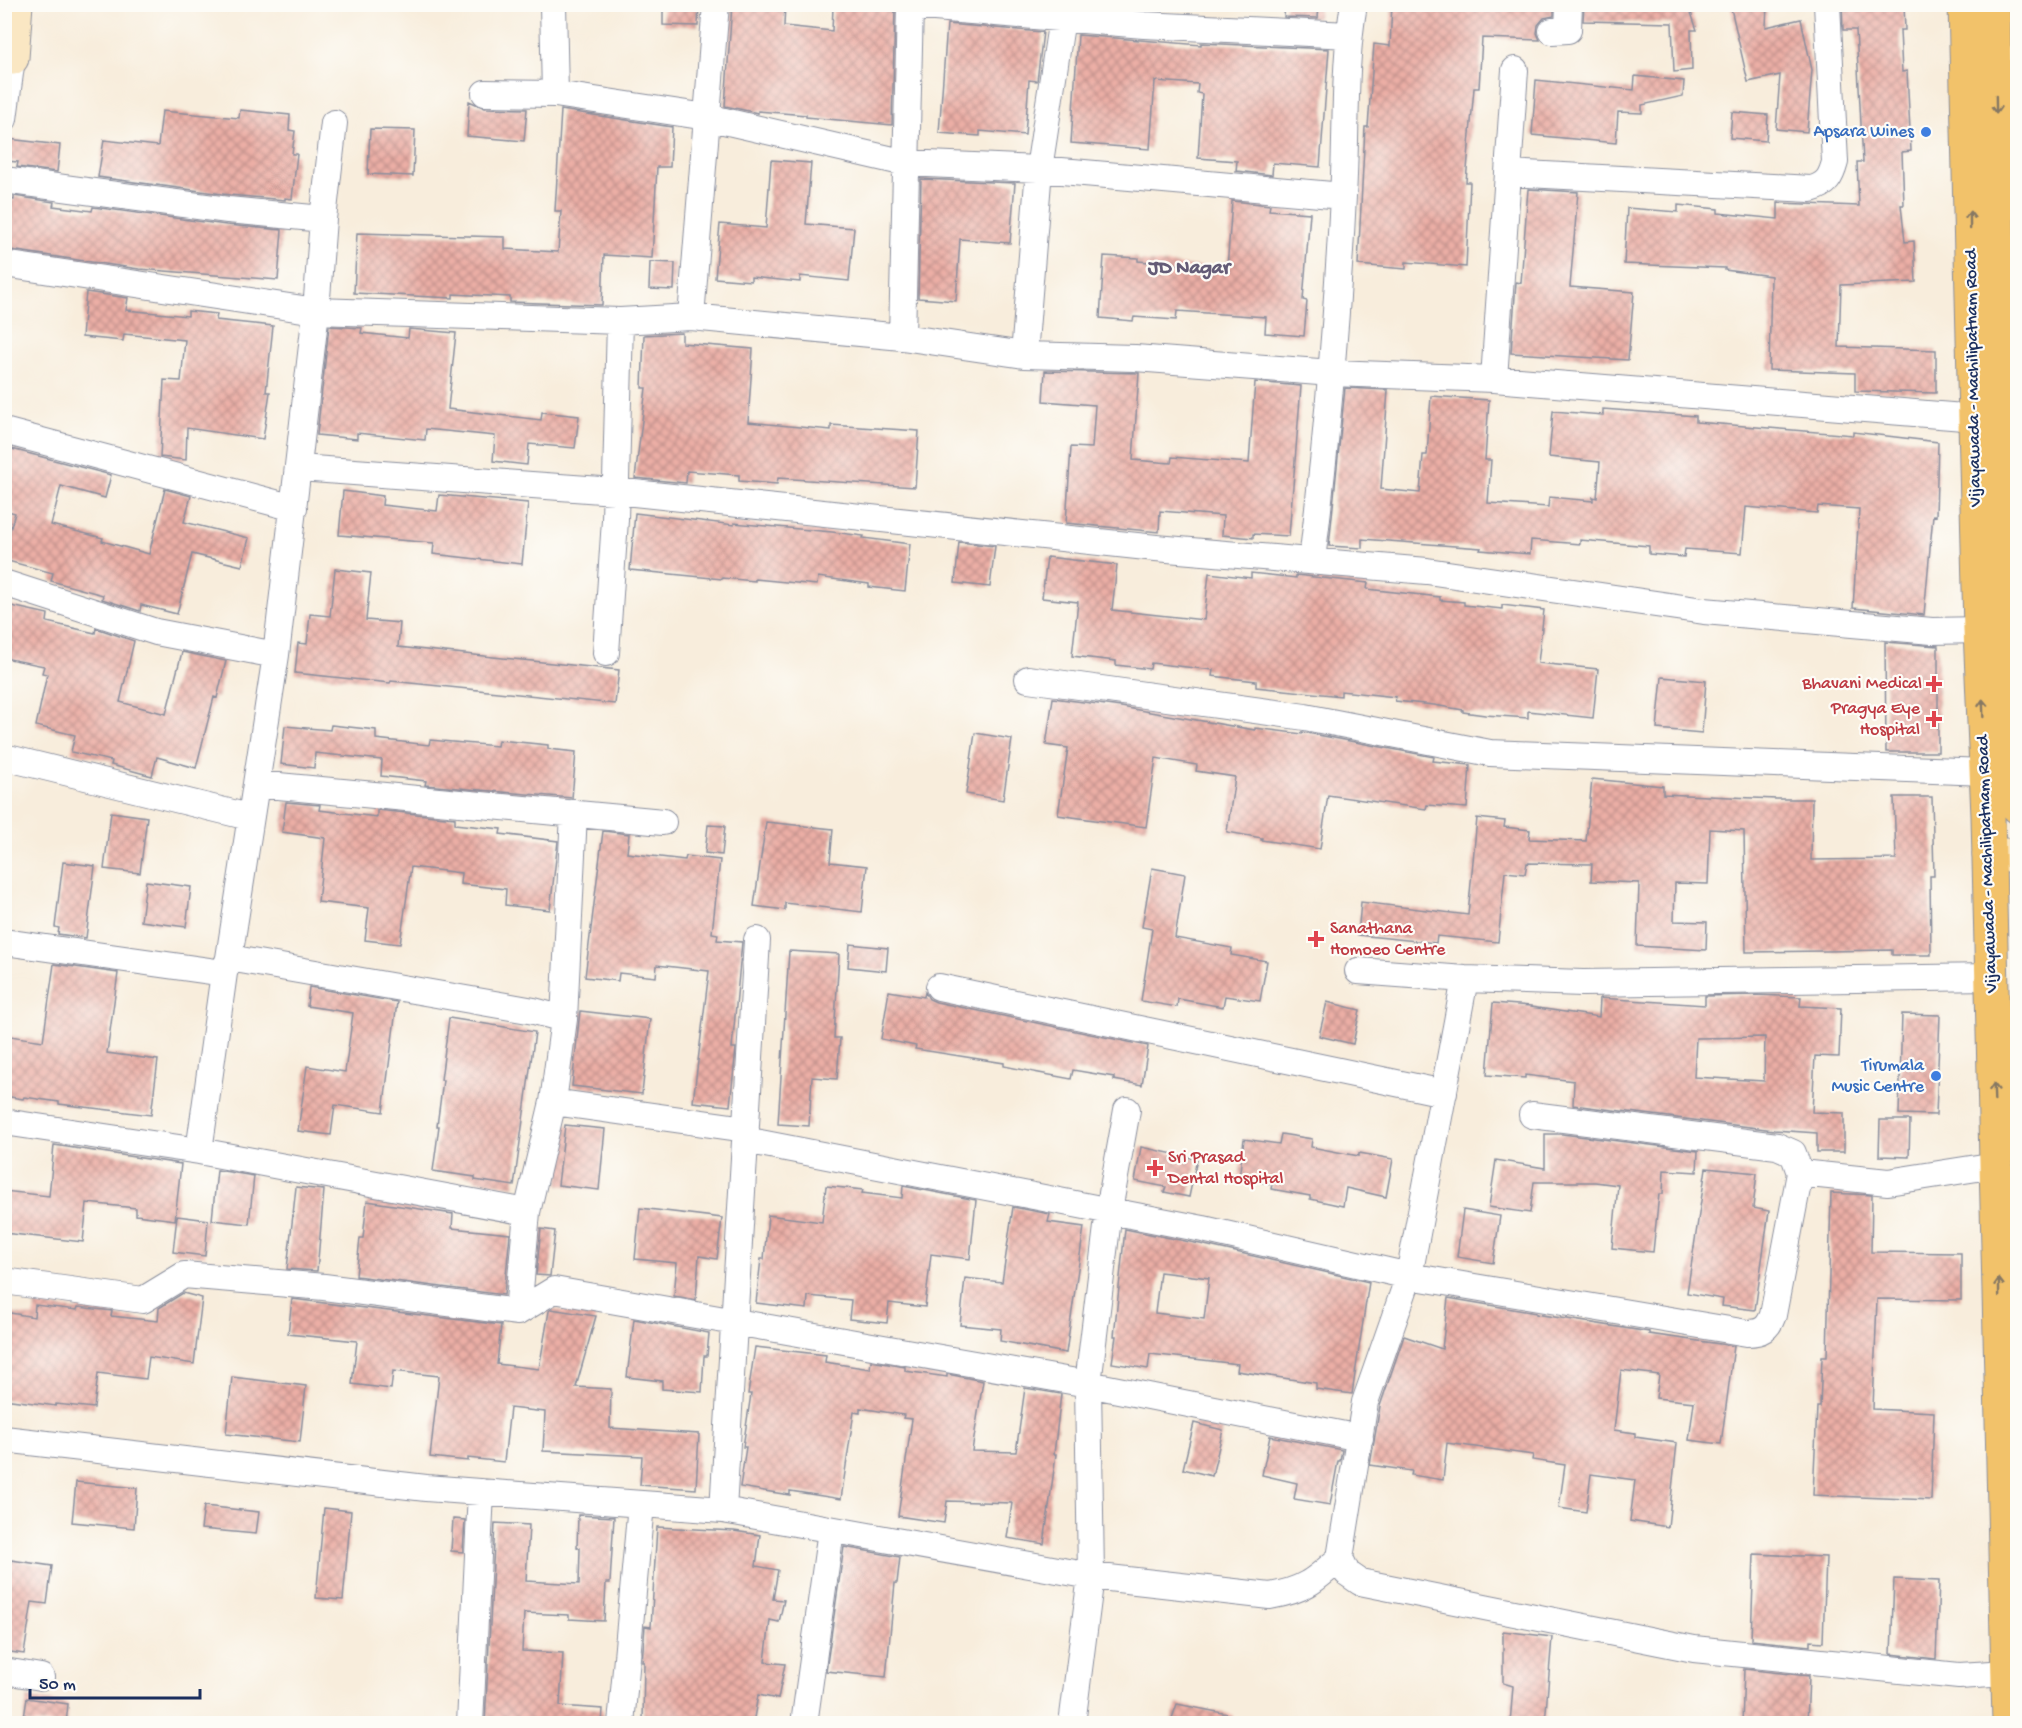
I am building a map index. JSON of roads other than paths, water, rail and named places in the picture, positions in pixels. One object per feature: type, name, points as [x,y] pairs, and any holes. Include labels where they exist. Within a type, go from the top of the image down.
[{"type":"highway","name":"Vijayawada - Machilipatnam Road","points":[[1965,4],[1985,772],[2008,815]]},
{"type":"highway","name":"Vijayawada - Machilipatnam Road","points":[[1993,4],[2006,61],[2010,478],[2008,815],[1991,977],[1996,1165],[2009,1383],[2009,1724]]},
{"type":"street","points":[[4,119],[8,57],[16,4]]},
{"type":"street","points":[[553,4],[555,94]]},
{"type":"street","points":[[691,317],[716,4]]},
{"type":"street","points":[[1312,560],[1324,466],[1332,373],[1343,196],[1349,35],[1354,4]]},
{"type":"street","points":[[1552,31],[1568,30],[1569,4]]},
{"type":"street","points":[[1508,173],[1811,189],[1820,187],[1828,181],[1834,162],[1827,4]]},
{"type":"street","points":[[902,337],[910,6],[1144,25],[1349,35]]},
{"type":"street","points":[[1024,355],[1039,169],[1062,18]]},
{"type":"street","points":[[1494,379],[1515,69]]},
{"type":"street","points":[[485,93],[555,94],[707,117],[906,164],[1039,169],[1343,196]]},
{"type":"street","points":[[199,1150],[276,655],[299,468],[334,123]]},
{"type":"street","points":[[4,180],[228,210],[323,219]]},
{"type":"street","points":[[4,264],[316,311],[620,321],[691,317],[902,337],[1024,355],[1135,358],[1332,373],[1494,379],[1976,418]]},
{"type":"street","points":[[606,653],[615,491],[620,321]]},
{"type":"street","points":[[4,431],[294,508]]},
{"type":"street","points":[[299,468],[615,491],[1156,548],[1426,571],[1704,611],[1932,631],[1980,630]]},
{"type":"street","points":[[4,584],[156,632],[276,655]]},
{"type":"street","points":[[1029,679],[1305,717],[1490,753],[1985,772]]},
{"type":"street","points":[[4,757],[249,818]]},
{"type":"street","points":[[257,784],[663,822]]},
{"type":"street","points":[[518,1312],[527,1212],[553,1102],[564,1018],[574,813]]},
{"type":"street","points":[[723,1510],[757,940]]},
{"type":"street","points":[[4,942],[226,965],[534,1011],[564,1018]]},
{"type":"street","points":[[1358,971],[1465,979],[1583,983],[1991,977]]},
{"type":"street","points":[[1465,979],[1409,1276],[1365,1401],[1340,1558],[1347,1573],[1360,1582],[1694,1649],[1959,1676],[2008,1672]]},
{"type":"street","points":[[939,987],[1444,1093]]},
{"type":"street","points":[[553,1102],[745,1134],[1203,1229],[1409,1276],[1757,1333],[1765,1329],[1773,1315],[1800,1173],[1793,1153],[1777,1146],[1532,1116]]},
{"type":"street","points":[[1072,1724],[1091,1576],[1088,1384],[1109,1210],[1127,1110]]},
{"type":"street","points":[[4,1122],[199,1150],[527,1212]]},
{"type":"street","points":[[1800,1173],[1888,1182],[1996,1165]]},
{"type":"street","points":[[4,1281],[143,1300],[184,1275],[324,1287],[518,1312],[554,1290],[1088,1384],[1360,1438]]},
{"type":"street","points":[[4,1439],[426,1488],[723,1510],[1091,1576],[1270,1596],[1292,1592],[1313,1582],[1340,1558]]},
{"type":"street","points":[[470,1724],[481,1492]]},
{"type":"street","points":[[621,1724],[641,1504]]},
{"type":"street","points":[[804,1724],[831,1530]]},
{"type":"street","points":[[4,1671],[41,1677]]},
{"type":"place","name":"Apsara Wines","points":[[1926,132]]},
{"type":"place","name":"Bhavani Medical","points":[[1934,684]]},
{"type":"place","name":"Pragya Eye Hospital","points":[[1934,719]]},
{"type":"place","name":"Sanathana Homoeo Centre","points":[[1316,939]]},
{"type":"place","name":"Tirumala Music Centre","points":[[1936,1076]]},
{"type":"place","name":"Sri Prasad Dental Hospital","points":[[1155,1168]]},
{"type":"district","name":"JD Nagar","points":[[1189,269]]}]
